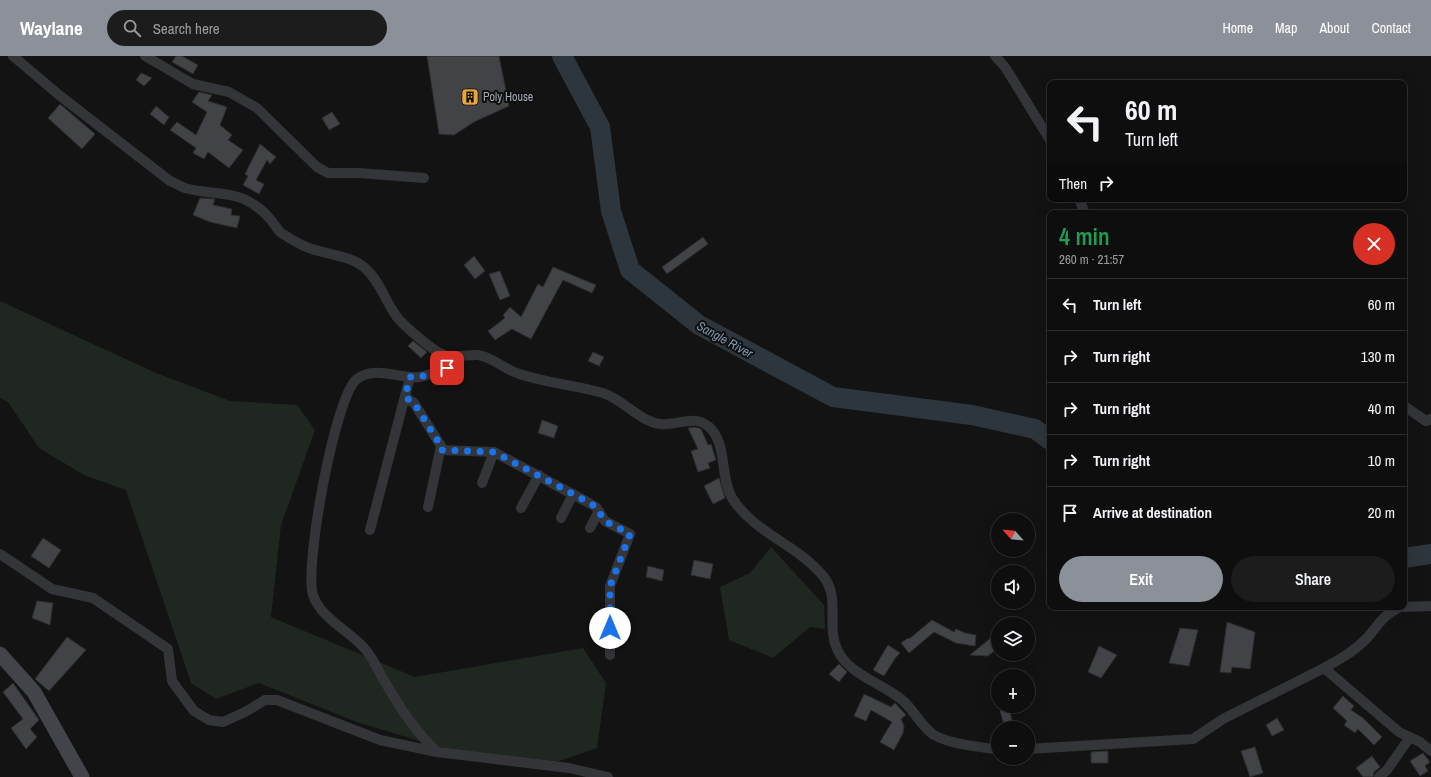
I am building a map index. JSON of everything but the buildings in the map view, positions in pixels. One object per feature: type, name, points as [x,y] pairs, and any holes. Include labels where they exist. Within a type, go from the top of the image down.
[{"type":"street","points":[[13,56],[59,95],[170,181],[186,188],[221,192],[243,199],[260,208],[278,230],[301,244],[352,260],[365,268],[374,279],[397,317],[441,354],[452,356],[478,355],[499,362],[514,372],[611,396],[652,422],[661,424],[691,420],[701,421],[712,430],[718,442],[726,485],[740,508],[765,531],[808,560],[824,576],[832,589],[833,639],[837,652],[859,674],[877,683],[901,699],[912,709],[920,722],[933,734],[949,741],[991,749]]},
{"type":"street","points":[[145,56],[193,84],[229,92],[257,108],[316,167],[328,173],[359,173],[424,178]]},
{"type":"street","points":[[995,56],[1005,67],[1047,135]]},
{"type":"street","points":[[436,752],[418,733],[406,717],[371,655],[360,643],[340,629],[324,612],[313,595],[313,547],[326,470],[346,393],[356,379],[370,374],[383,372],[410,377],[420,377],[447,368],[452,356]]},
{"type":"street","points":[[370,530],[410,377]]},
{"type":"street","points":[[405,397],[414,403],[441,446],[428,507]]},
{"type":"street","points":[[1407,408],[1426,421],[1431,419]]},
{"type":"street","points":[[441,450],[494,452],[596,507],[605,521],[630,534],[610,586],[610,655]]},
{"type":"street","points":[[482,483],[494,452]]},
{"type":"street","points":[[521,508],[539,475]]},
{"type":"street","points":[[561,518],[573,494]]},
{"type":"street","points":[[590,528],[599,511]]},
{"type":"street","points":[[0,554],[52,589],[93,598],[168,648],[172,681],[194,711],[208,720],[223,722],[245,712],[265,700],[277,700],[380,740],[436,752],[569,768],[608,777]]},
{"type":"street","points":[[1407,607],[1431,606]]},
{"type":"street","points":[[1035,749],[1193,739],[1223,719],[1349,654],[1368,637],[1384,615],[1394,610]]},
{"type":"street","points":[[0,654],[34,692],[82,777]]},
{"type":"street","points":[[1324,668],[1399,732],[1410,737],[1431,751]]},
{"type":"street","points":[[1379,777],[1387,770],[1410,737]]},
{"type":"shaded area","points":[[0,301],[156,373],[230,401],[297,405],[315,430],[281,525],[271,617],[415,677],[583,648],[606,683],[597,748],[556,762],[462,754],[357,722],[259,683],[216,699],[191,683],[126,490],[84,475],[39,448],[8,402],[0,398]]},
{"type":"shaded area","points":[[771,547],[824,605],[825,629],[810,627],[773,658],[729,640],[720,587],[750,573]]},
{"type":"waterway","name":"Sangle River","points":[[562,56],[600,127],[611,211],[630,270],[699,325],[833,397],[972,415],[1035,429],[1047,438]]},
{"type":"waterway","name":"Sangle River","points":[[1407,558],[1431,554]]},
{"type":"place","name":"Poly House","points":[[470,97]]},
{"type":"route","points":[[447,368],[420,377],[410,377],[405,397],[414,403],[441,446],[441,450],[494,452],[590,503],[596,507],[605,521],[630,534],[610,586],[610,628]]}]
